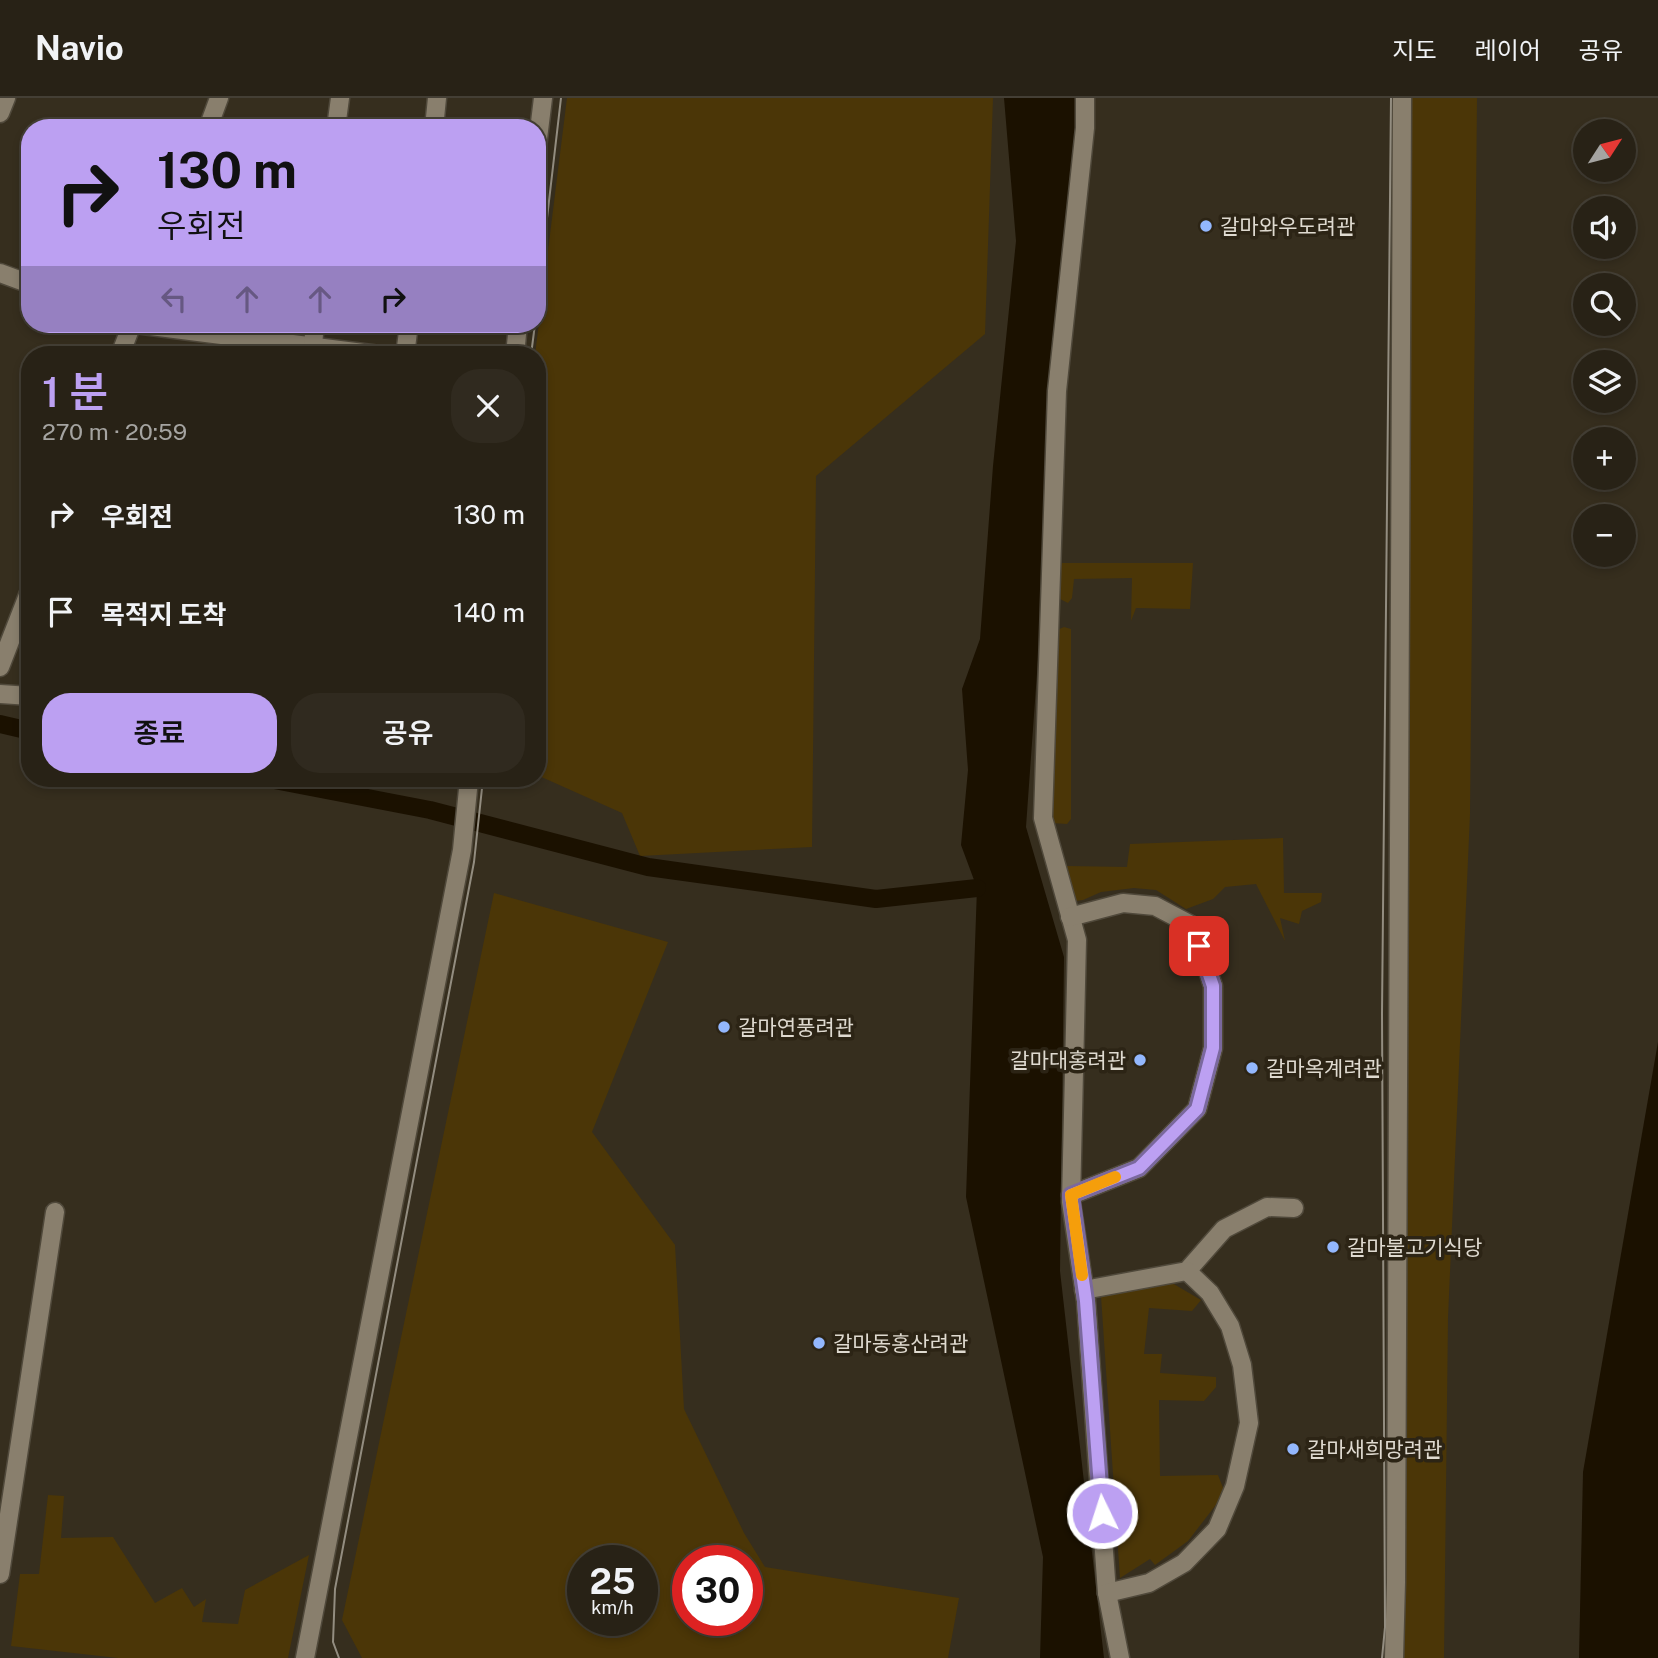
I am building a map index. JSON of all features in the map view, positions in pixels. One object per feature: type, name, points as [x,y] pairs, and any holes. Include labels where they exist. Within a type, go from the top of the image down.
[{"type":"street","points":[[0,113],[6,98]]},
{"type":"street","points":[[211,119],[219,98]]},
{"type":"street","points":[[337,119],[340,98]]},
{"type":"street","points":[[435,119],[438,98]]},
{"type":"street","points":[[540,119],[542,98]]},
{"type":"street","points":[[1085,98],[1085,128],[1057,391],[1043,818],[1077,940],[1071,1195],[1084,1290],[1108,1593],[1120,1658]]},
{"type":"street","points":[[1394,1658],[1402,98]]},
{"type":"street","points":[[0,273],[21,281]]},
{"type":"street","points":[[193,333],[279,346]]},
{"type":"street","points":[[0,667],[21,613]]},
{"type":"street","points":[[0,694],[21,695]]},
{"type":"street","points":[[305,1658],[462,850],[468,787]]},
{"type":"street","points":[[1070,917],[1123,903],[1155,906],[1193,926],[1213,986],[1213,1048],[1197,1109],[1139,1168],[1071,1195]]},
{"type":"street","points":[[1084,1290],[1186,1271],[1224,1228],[1267,1208],[1294,1208]]},
{"type":"street","points":[[0,1574],[55,1212]]},
{"type":"street","points":[[1108,1593],[1149,1583],[1184,1563],[1217,1530],[1235,1486],[1248,1423],[1242,1365],[1230,1326],[1210,1293],[1186,1271]]},
{"type":"shaded area","points":[[567,98],[993,98],[985,334],[816,476],[812,847],[640,856],[622,813],[546,779],[546,346],[536,346],[538,333],[546,333],[546,267]]},
{"type":"shaded area","points":[[1004,98],[1078,98],[1026,827],[1064,957],[1060,1271],[1104,1658],[1040,1658],[1043,1557],[966,1197],[977,888],[961,845],[968,770],[962,689],[980,639],[993,466],[1016,241]]},
{"type":"shaded area","points":[[1402,98],[1477,98],[1470,814],[1448,1318],[1444,1658],[1394,1658]]},
{"type":"shaded area","points":[[1062,563],[1193,563],[1190,609],[1136,608],[1131,621],[1132,578],[1074,579],[1072,598],[1068,603],[1058,598],[1059,567]]},
{"type":"shaded area","points":[[1064,627],[1071,629],[1071,819],[1067,824],[1052,823],[1050,789],[1057,630]]},
{"type":"shaded area","points":[[1283,838],[1284,893],[1322,893],[1321,902],[1302,911],[1299,924],[1280,918],[1285,941],[1256,884],[1225,887],[1213,899],[1186,909],[1156,890],[1134,888],[1101,892],[1075,901],[1066,866],[1127,867],[1130,844]]},
{"type":"shaded area","points":[[494,893],[668,942],[592,1132],[675,1245],[684,1409],[751,1545],[672,1545],[672,1636],[763,1636],[763,1564],[765,1567],[959,1598],[948,1658],[362,1658],[342,1620]]},
{"type":"shaded area","points":[[1658,1042],[1658,1658],[1579,1658],[1583,1472]]},
{"type":"shaded area","points":[[1172,1283],[1201,1300],[1192,1311],[1149,1308],[1144,1354],[1162,1354],[1160,1373],[1216,1377],[1216,1387],[1204,1401],[1159,1400],[1160,1476],[1218,1475],[1225,1493],[1188,1541],[1155,1565],[1150,1559],[1120,1578],[1101,1296]]},
{"type":"shaded area","points":[[48,1495],[64,1496],[61,1538],[113,1537],[155,1603],[182,1588],[194,1607],[206,1599],[202,1622],[238,1624],[245,1590],[309,1555],[288,1658],[118,1658],[11,1646],[20,1574],[39,1574]]},
{"type":"waterway","points":[[0,724],[21,729]]},
{"type":"waterway","points":[[311,787],[430,810],[648,867],[876,899],[977,888]]},
{"type":"tram line","points":[[546,227],[561,98]]},
{"type":"tram line","points":[[1382,1658],[1385,1627],[1382,1014],[1391,98]]},
{"type":"tram line","points":[[532,346],[534,333]]},
{"type":"tram line","points":[[339,1658],[333,1642],[335,1589],[474,862],[482,787]]},
{"type":"slow traffic","points":[[1082,1275],[1071,1195],[1115,1177]]},
{"type":"place","name":"갈마와우도려관","points":[[1206,226]]},
{"type":"place","name":"갈마연풍려관","points":[[724,1027]]},
{"type":"place","name":"갈마대홍려관","points":[[1140,1060]]},
{"type":"place","name":"갈마옥계려관","points":[[1252,1068]]},
{"type":"place","name":"갈마불고기식당","points":[[1333,1247]]},
{"type":"place","name":"갈마동홍산려관","points":[[819,1343]]},
{"type":"place","name":"갈마새희망려관","points":[[1293,1449]]},
{"type":"route","points":[[1102,1513],[1086,1301],[1071,1195],[1139,1168],[1197,1109],[1213,1048],[1213,986],[1199,946]]}]
